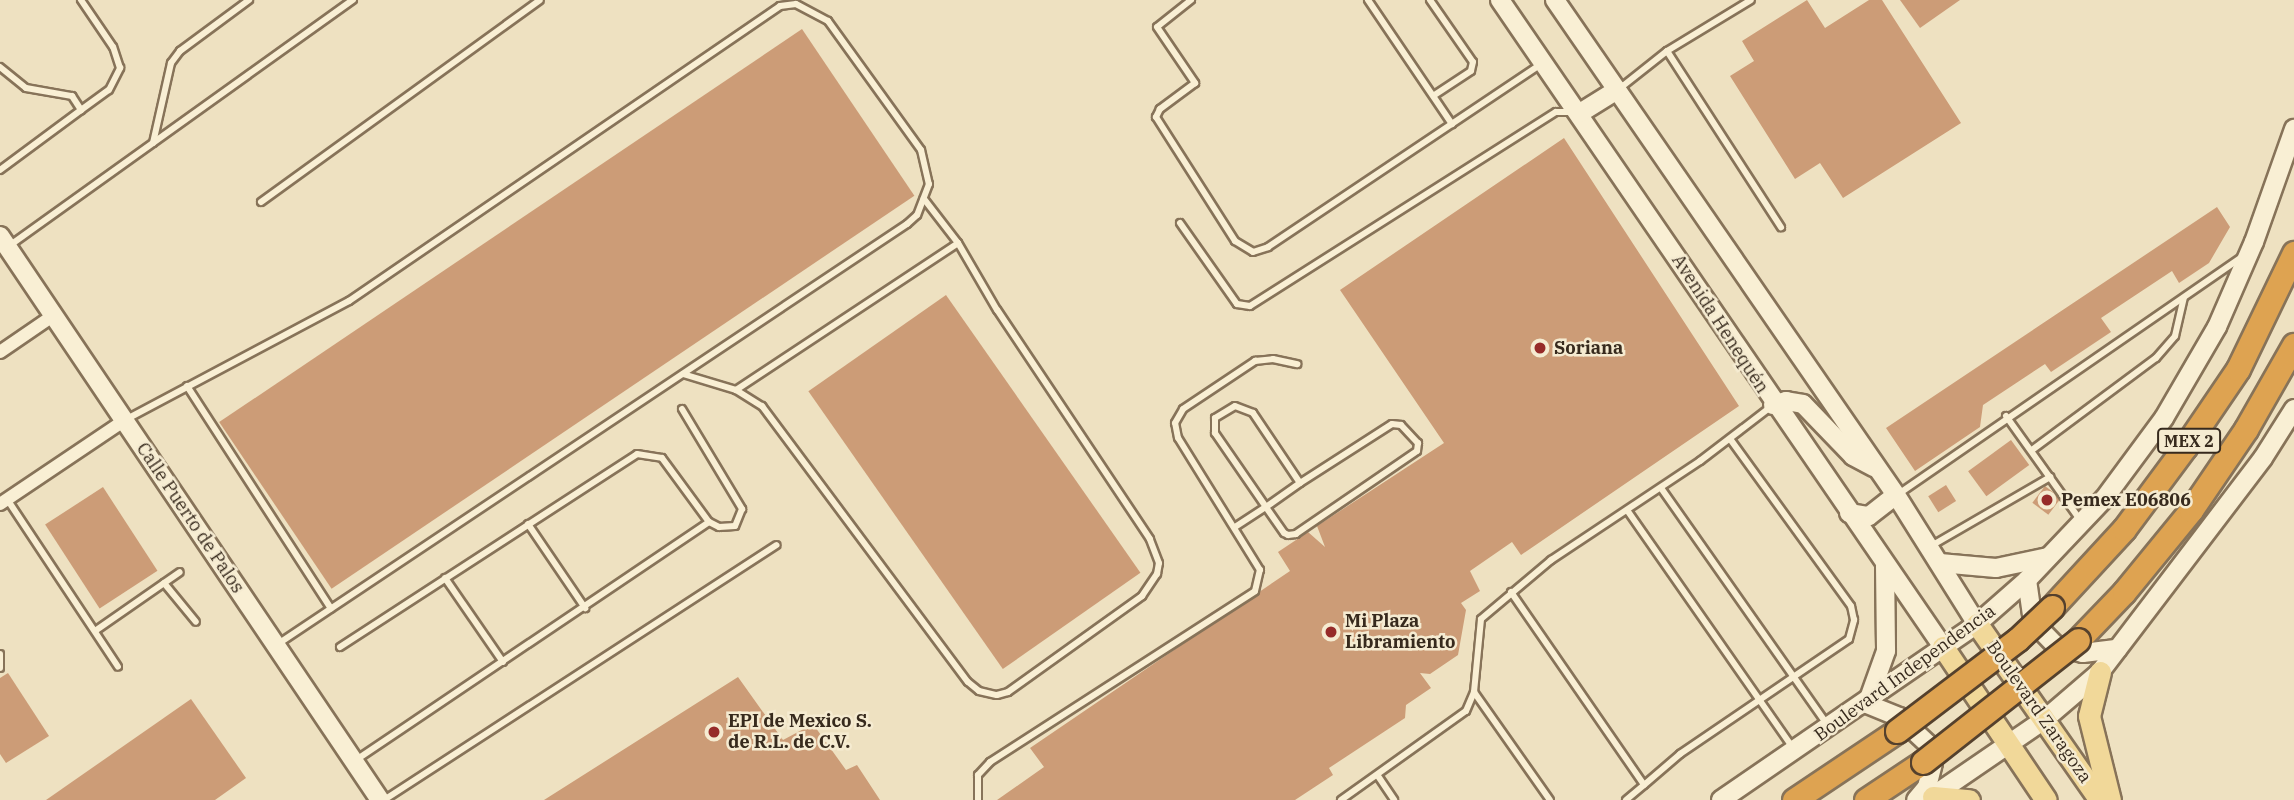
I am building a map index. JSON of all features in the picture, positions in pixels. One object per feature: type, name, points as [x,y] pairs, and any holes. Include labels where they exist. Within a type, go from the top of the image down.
[{"type":"highway","name":"MEX 2","points":[[1794,800],[1897,731],[2017,640],[2069,589],[2124,528],[2238,369],[2294,253]]},
{"type":"highway","name":"MEX 2","points":[[1866,800],[1999,706],[2078,640],[2124,592],[2191,510],[2246,429],[2294,345]]},
{"type":"main road","name":"Avenida Henequén","points":[[1500,0],[1580,113],[1773,405],[1943,647]]},
{"type":"main road","points":[[1555,0],[1896,495],[1977,624]]},
{"type":"main road","points":[[1580,113],[1617,90]]},
{"type":"main road","name":"Boulevard Independencia","points":[[1721,800],[1867,704],[1977,624],[2027,580],[2104,499],[2190,376],[2250,252],[2294,129]]},
{"type":"main road","name":"Calle Puerto de Palos","points":[[4,242],[382,800]]},
{"type":"main road","points":[[1773,405],[1803,404],[1853,456],[1877,469]]},
{"type":"main road","points":[[1925,799],[2044,720],[2100,673],[2263,458],[2294,409]]},
{"type":"main road","points":[[1849,513],[1869,516],[1896,495]]},
{"type":"main road","points":[[1940,564],[1996,568],[2048,557]]},
{"type":"main road","points":[[1885,566],[1886,651],[1867,704],[1899,717],[1929,745],[1933,763],[1925,799]]},
{"type":"main road","points":[[2027,580],[2033,622],[2055,645],[2082,653],[2118,649]]},
{"type":"main road","name":"Boulevard Zaragoza","points":[[1977,624],[2100,800]]},
{"type":"main road","points":[[1943,647],[2046,800]]},
{"type":"main road","points":[[2100,673],[2089,716],[2110,800]]},
{"type":"main road","points":[[1925,799],[1969,800]]},
{"type":"street","points":[[0,352],[54,315]]},
{"type":"street","points":[[4,501],[125,420]]},
{"type":"lane","points":[[0,170],[109,90],[120,68],[113,47],[81,0]]},
{"type":"lane","points":[[153,143],[171,63],[180,51],[249,0]]},
{"type":"lane","points":[[4,242],[153,143],[354,0]]},
{"type":"lane","points":[[261,202],[540,0]]},
{"type":"lane","points":[[1191,0],[1157,25],[1195,83],[1160,109],[1156,117],[1244,250],[1259,252],[1268,247],[1544,62]]},
{"type":"lane","points":[[1368,0],[1452,124]]},
{"type":"lane","points":[[1430,0],[1473,62],[1471,71],[1433,96]]},
{"type":"lane","points":[[1617,90],[1667,51],[1751,0]]},
{"type":"lane","points":[[125,420],[293,334],[349,301],[780,6],[796,4],[828,21],[921,150],[929,184],[924,199],[907,225],[276,645]]},
{"type":"lane","points":[[1667,51],[1781,227]]},
{"type":"lane","points":[[0,67],[26,88],[72,96],[81,110]]},
{"type":"lane","points":[[1180,223],[1237,304],[1250,306],[1556,112],[1580,113]]},
{"type":"lane","points":[[683,374],[736,390],[762,406],[968,682],[988,694],[1008,692],[1142,596],[1157,575],[1159,563],[1150,538],[997,310],[958,243],[924,199]]},
{"type":"lane","points":[[736,390],[958,243]]},
{"type":"lane","points":[[1896,495],[2006,416],[2250,252]]},
{"type":"lane","points":[[2032,450],[2157,358],[2175,336],[2184,298]]},
{"type":"lane","points":[[978,800],[978,775],[990,762],[1255,591],[1260,570],[1178,438],[1177,416],[1255,361],[1273,359],[1297,364]]},
{"type":"lane","points":[[187,386],[331,609]]},
{"type":"lane","points":[[1341,800],[1378,776],[1466,710],[1474,692],[1481,619],[1551,560],[1661,488],[1773,405]]},
{"type":"lane","points":[[1235,527],[1266,507],[1300,483],[1395,424],[1417,440],[1417,451],[1293,535],[1284,533],[1266,507],[1215,433],[1215,418],[1235,406],[1253,413],[1300,483]]},
{"type":"lane","points":[[340,647],[631,457],[646,454],[662,458],[709,522],[719,527],[735,526],[742,509],[682,409]]},
{"type":"lane","points":[[2006,416],[2082,523]]},
{"type":"lane","points":[[1626,800],[1680,754],[1794,679],[1849,639],[1854,620],[1851,606],[1730,439]]},
{"type":"lane","points":[[1930,547],[2050,477]]},
{"type":"lane","points":[[1661,488],[1830,729]]},
{"type":"lane","points":[[4,501],[118,667]]},
{"type":"lane","points":[[1627,510],[1796,752]]},
{"type":"lane","points":[[354,761],[709,522]]},
{"type":"lane","points":[[528,524],[585,608]]},
{"type":"lane","points":[[382,800],[776,545]]},
{"type":"lane","points":[[94,631],[180,572]]},
{"type":"lane","points":[[445,578],[503,662]]},
{"type":"lane","points":[[164,583],[196,622]]},
{"type":"lane","points":[[1511,592],[1644,785]]},
{"type":"lane","points":[[0,654],[0,668]]},
{"type":"lane","points":[[1474,692],[1550,800]]},
{"type":"lane","points":[[1378,776],[1394,800]]},
{"type":"building","points":[[1807,0],[1825,28],[1869,0],[1882,0],[1961,123],[1843,198],[1820,163],[1795,179],[1730,76],[1754,61],[1742,41]]},
{"type":"building","points":[[1900,0],[1960,0],[1920,28]]},
{"type":"building","points":[[802,29],[914,196],[332,589],[219,422]]},
{"type":"building","points":[[1564,138],[1739,406],[1521,555],[1512,542],[1470,571],[1480,591],[1461,603],[1466,610],[1458,655],[1430,674],[1420,673],[1431,688],[1406,705],[1405,718],[1329,768],[1333,775],[1295,800],[997,800],[1044,767],[1030,748],[1290,571],[1278,552],[1308,532],[1325,547],[1317,526],[1444,443],[1340,290]]},
{"type":"building","points":[[2217,207],[2230,227],[2209,263],[2179,283],[2172,271],[2101,318],[2111,332],[2051,372],[2045,364],[1983,405],[1980,427],[1915,471],[1886,428]]},
{"type":"building","points":[[946,295],[1140,573],[1003,669],[808,391]]},
{"type":"building","points":[[2011,440],[2029,465],[1986,496],[1968,471]]},
{"type":"building","points":[[1946,485],[1956,501],[1938,512],[1928,496]]},
{"type":"building","name":"Pemex E06806","points":[[2045,486],[2061,498],[2048,515],[2032,503]]},
{"type":"building","points":[[103,487],[157,571],[100,608],[45,525]]},
{"type":"building","points":[[8,673],[49,736],[6,763],[0,754],[0,678]]},
{"type":"building","name":"EPI de Mexico S. de R.L. de C.V.","points":[[738,677],[783,740],[813,724],[846,770],[857,765],[880,800],[544,800]]},
{"type":"building","points":[[191,699],[246,778],[215,800],[46,800]]},
{"type":"place","name":"Soriana","points":[[1540,348]]},
{"type":"place","name":"Pemex E06806","points":[[2047,500]]},
{"type":"place","name":"Mi Plaza Libramiento","points":[[1331,632]]},
{"type":"place","name":"EPI de Mexico S. de R.L. de C.V.","points":[[714,732]]}]
